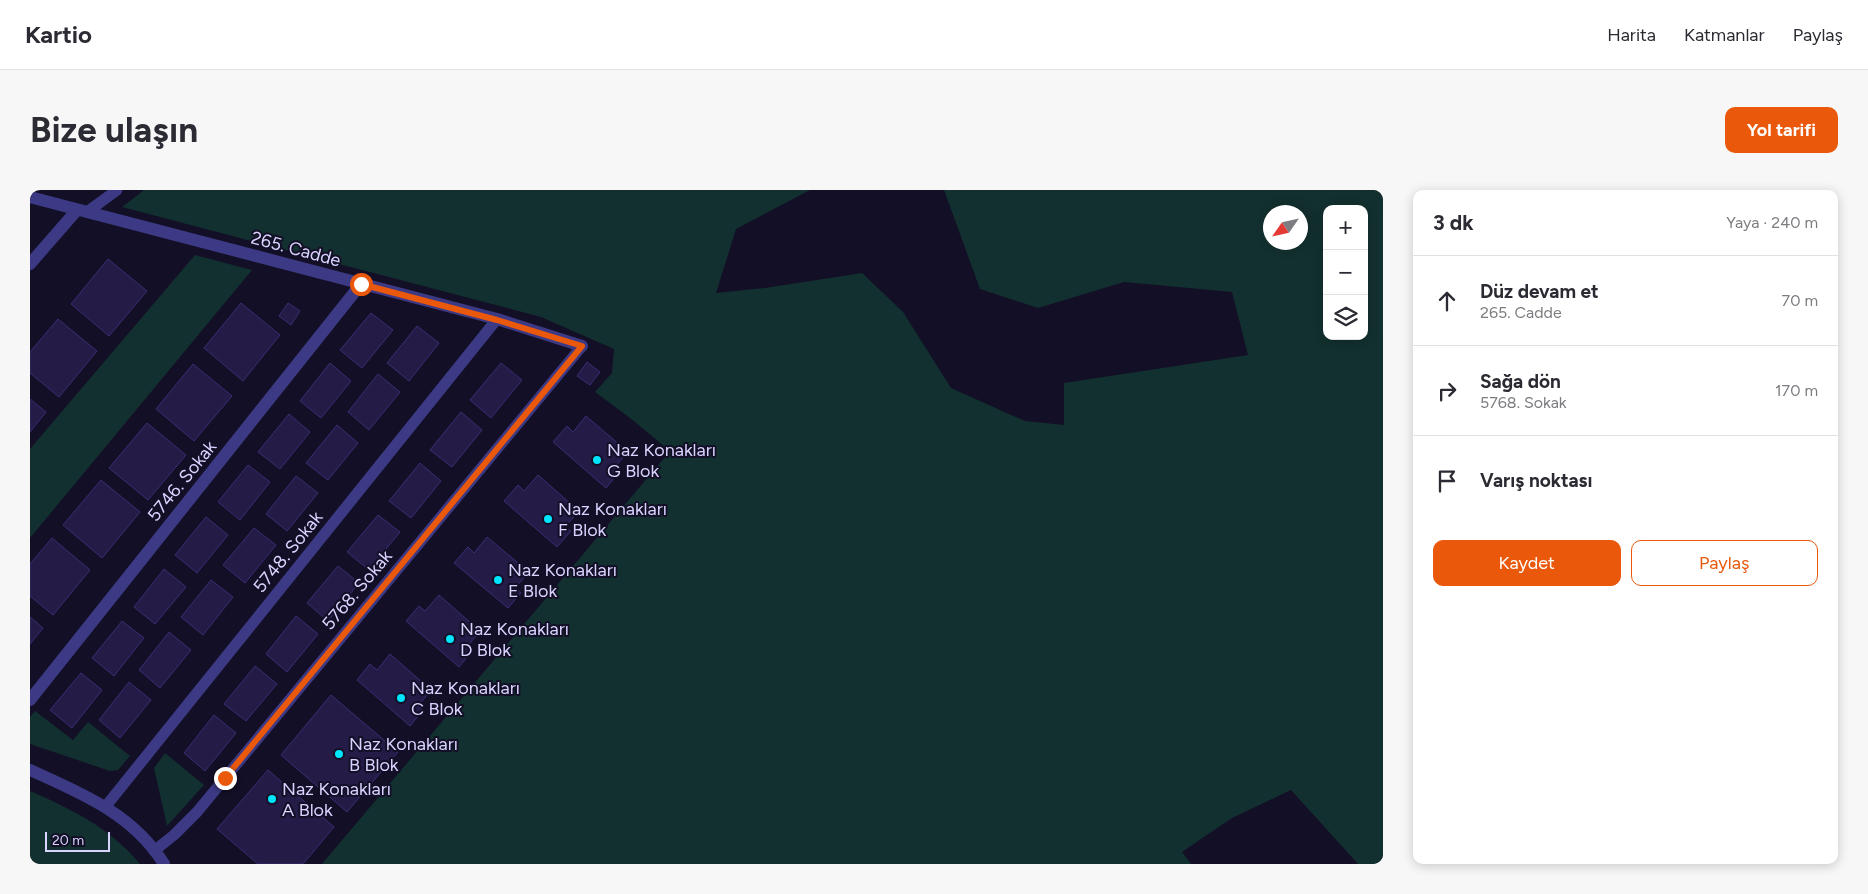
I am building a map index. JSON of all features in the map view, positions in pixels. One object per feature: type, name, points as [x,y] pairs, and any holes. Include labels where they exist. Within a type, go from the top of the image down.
[{"type":"street","name":"265. Cadde","points":[[30,197],[43,195],[82,211],[497,320],[582,346]]},
{"type":"street","points":[[30,264],[82,211]]},
{"type":"street","name":"5746. Sokak","points":[[30,700],[361,284]]},
{"type":"street","points":[[30,770],[106,806],[132,826],[164,864]]},
{"type":"lane","points":[[82,211],[117,190]]},
{"type":"lane","name":"5748. Sokak","points":[[106,806],[497,320]]},
{"type":"lane","name":"5768. Sokak","points":[[154,851],[174,835],[197,812],[582,346]]},
{"type":"green space","points":[[144,190],[810,190],[736,229],[716,293],[765,288],[862,273],[903,312],[951,388],[1025,421],[1064,425],[1064,383],[1248,355],[1232,292],[1124,282],[1038,308],[980,289],[944,190],[1383,190],[1383,864],[1358,864],[1291,790],[1232,818],[1182,852],[1191,864],[322,864],[670,451],[595,392],[612,373],[614,349],[541,317],[122,207]]},
{"type":"green space","points":[[195,255],[252,270],[30,538],[30,449]]},
{"type":"green space","points":[[35,711],[73,740],[88,722],[130,756],[118,770],[110,771],[30,744],[30,717]]},
{"type":"green space","points":[[165,753],[204,785],[167,826],[154,768]]},
{"type":"green space","points":[[30,791],[90,821],[116,840],[140,864],[30,864]]},
{"type":"building","points":[[108,259],[147,291],[109,336],[71,304]]},
{"type":"building","points":[[241,303],[280,335],[243,381],[204,348]]},
{"type":"building","points":[[288,303],[300,311],[291,325],[279,316]]},
{"type":"building","points":[[371,313],[393,330],[362,368],[340,350]]},
{"type":"building","points":[[58,319],[97,351],[59,397],[30,373],[30,352]]},
{"type":"building","points":[[417,326],[439,343],[409,381],[387,363]]},
{"type":"building","points":[[587,362],[600,372],[590,385],[577,376]]},
{"type":"building","points":[[330,363],[351,381],[321,418],[300,401]]},
{"type":"building","points":[[501,363],[522,380],[491,418],[470,400]]},
{"type":"building","points":[[193,364],[232,396],[194,441],[156,409]]},
{"type":"building","points":[[378,374],[400,392],[369,430],[348,412]]},
{"type":"building","points":[[30,399],[46,412],[30,432]]},
{"type":"building","points":[[461,412],[482,430],[452,467],[430,450]]},
{"type":"building","points":[[289,414],[310,432],[280,469],[258,452]]},
{"type":"building","name":"Naz Konakları G Blok","points":[[586,416],[628,452],[614,468],[619,472],[606,488],[553,442],[567,426],[573,432]]},
{"type":"building","points":[[147,423],[186,455],[148,500],[109,468]]},
{"type":"building","points":[[337,425],[358,443],[328,480],[306,463]]},
{"type":"building","points":[[420,463],[441,481],[411,518],[389,501]]},
{"type":"building","points":[[248,465],[270,482],[240,520],[218,502]]},
{"type":"building","name":"Naz Konakları F Blok","points":[[538,475],[579,511],[565,527],[571,531],[557,547],[504,501],[518,485],[524,491]]},
{"type":"building","points":[[296,476],[318,493],[287,531],[266,514]]},
{"type":"building","points":[[101,480],[140,512],[102,558],[63,525]]},
{"type":"building","points":[[378,515],[400,532],[369,570],[347,552]]},
{"type":"building","points":[[206,517],[228,535],[197,573],[175,555]]},
{"type":"building","points":[[254,528],[276,545],[245,583],[223,565]]},
{"type":"building","name":"Naz Konakları E Blok","points":[[487,537],[529,572],[515,588],[521,593],[508,608],[454,563],[468,547],[474,553]]},
{"type":"building","points":[[52,538],[90,570],[53,615],[30,596],[30,564]]},
{"type":"building","points":[[338,566],[359,583],[328,621],[307,603]]},
{"type":"building","points":[[164,569],[186,587],[155,624],[134,607]]},
{"type":"building","points":[[211,580],[233,597],[203,635],[181,617]]},
{"type":"building","name":"Naz Konakları D Blok","points":[[439,595],[480,631],[467,647],[472,651],[459,667],[406,621],[419,606],[425,611]]},
{"type":"building","points":[[296,616],[318,634],[287,672],[266,654]]},
{"type":"building","points":[[30,617],[43,628],[30,644]]},
{"type":"building","points":[[122,621],[144,638],[114,676],[92,658]]},
{"type":"building","points":[[169,632],[191,650],[160,688],[139,670]]},
{"type":"building","name":"Naz Konakları C Blok","points":[[390,654],[431,690],[418,706],[423,710],[410,726],[357,680],[370,664],[377,670]]},
{"type":"building","points":[[255,666],[277,684],[246,721],[224,704]]},
{"type":"building","points":[[81,673],[102,690],[72,728],[50,710]]},
{"type":"building","points":[[129,682],[151,700],[120,738],[99,720]]},
{"type":"building","name":"Naz Konakları B Blok","points":[[331,695],[398,752],[347,812],[281,755]]},
{"type":"building","points":[[214,715],[236,733],[205,771],[184,753]]},
{"type":"building","name":"Naz Konakları A Blok","points":[[268,770],[334,827],[303,864],[258,864],[217,829]]},
{"type":"place","name":"Naz Konakları G Blok","points":[[597,460]]},
{"type":"place","name":"Naz Konakları F Blok","points":[[548,519]]},
{"type":"place","name":"Naz Konakları E Blok","points":[[498,580]]},
{"type":"place","name":"Naz Konakları D Blok","points":[[450,639]]},
{"type":"place","name":"Naz Konakları C Blok","points":[[401,698]]},
{"type":"place","name":"Naz Konakları B Blok","points":[[339,754]]},
{"type":"place","name":"Naz Konakları A Blok","points":[[272,799]]},
{"type":"route","points":[[225,778],[582,346],[541,332],[361,284]]}]
